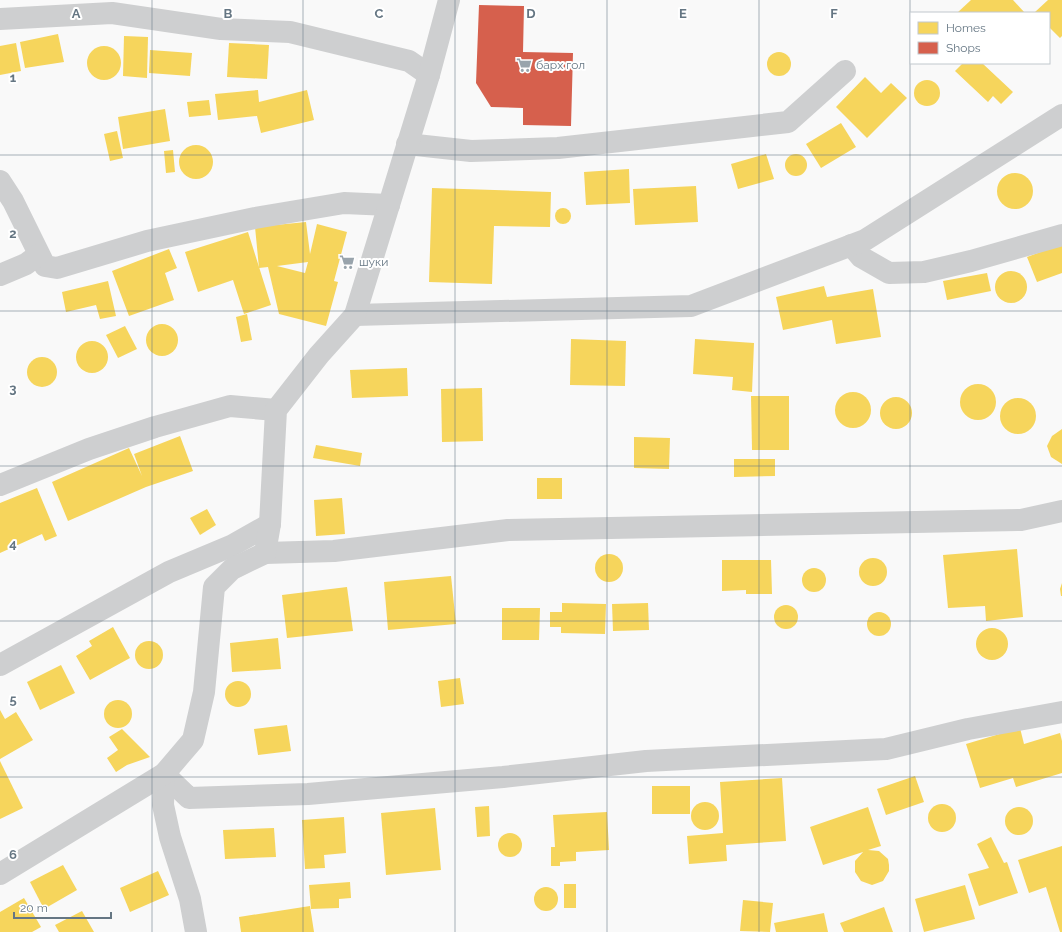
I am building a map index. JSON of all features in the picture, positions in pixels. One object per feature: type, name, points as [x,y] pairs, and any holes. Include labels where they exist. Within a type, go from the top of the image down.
[{"type":"street","points":[[265,553],[270,524],[276,410],[319,355],[354,315],[429,75],[449,0]]},
{"type":"street","points":[[0,19],[112,13],[221,29],[290,32],[409,61],[429,75]]},
{"type":"street","points":[[407,144],[471,151],[558,148],[788,122],[845,71]]},
{"type":"street","points":[[354,315],[692,306],[865,240],[1062,115]]},
{"type":"street","points":[[0,180],[13,201],[38,255],[45,266],[58,268],[147,241],[255,218],[344,203],[389,204]]},
{"type":"street","points":[[851,245],[861,257],[889,273],[924,272],[971,261],[1062,235]]},
{"type":"street","points":[[0,275],[26,264],[38,255]]},
{"type":"street","points":[[0,486],[89,449],[156,426],[230,406],[276,410]]},
{"type":"street","points":[[0,874],[164,774],[193,740],[204,692],[214,587],[232,569],[265,553],[334,551],[508,530],[1021,520],[1062,511]]},
{"type":"street","points":[[0,665],[169,572],[231,546],[270,524]]},
{"type":"street","points":[[164,774],[189,798],[308,794],[503,777],[646,761],[886,749],[968,729],[1062,712]]},
{"type":"street","points":[[164,774],[163,805],[170,837],[190,899],[196,932]]},
{"type":"building: Homes","points":[[971,0],[1013,0],[1024,12],[958,12]]},
{"type":"building: Homes","points":[[1048,0],[1062,0],[1062,36],[1060,38],[1050,28],[1050,12],[1035,12]]},
{"type":"building: Homes","points":[[58,34],[64,62],[25,68],[20,42]]},
{"type":"building: Homes","points":[[124,36],[148,37],[147,78],[123,76]]},
{"type":"building: Homes","points":[[16,43],[21,71],[0,75],[0,46]]},
{"type":"building: Homes","points":[[229,43],[269,45],[267,79],[227,77]]},
{"type":"building: Homes","points":[[104,46],[116,51],[121,63],[116,75],[104,80],[92,75],[87,63],[92,51]]},
{"type":"building: Homes","points":[[150,50],[192,53],[190,76],[149,73]]},
{"type":"building: Homes","points":[[779,52],[787,56],[791,64],[787,72],[779,76],[771,72],[767,64],[771,56]]},
{"type":"building: Homes","points":[[962,64],[983,64],[1013,92],[1001,104],[993,96],[988,102],[955,71]]},
{"type":"building: Homes","points":[[865,77],[881,93],[891,83],[907,98],[867,138],[836,107]]},
{"type":"building: Homes","points":[[927,80],[936,84],[940,93],[936,102],[927,106],[918,102],[914,93],[918,84]]},
{"type":"building: Homes","points":[[258,90],[259,102],[307,90],[314,120],[261,133],[257,116],[218,120],[215,94]]},
{"type":"building: Homes","points":[[209,100],[211,115],[189,117],[187,102]]},
{"type":"building: Homes","points":[[165,109],[170,141],[123,149],[118,117]]},
{"type":"building: Homes","points":[[841,123],[856,147],[821,168],[806,144]]},
{"type":"building: Homes","points":[[117,131],[123,158],[110,161],[104,134]]},
{"type":"building: Homes","points":[[196,145],[208,150],[213,162],[208,174],[196,179],[184,174],[179,162],[184,150]]},
{"type":"building: Homes","points":[[173,150],[175,172],[166,173],[164,151]]},
{"type":"building: Homes","points":[[766,154],[774,179],[738,189],[731,164]]},
{"type":"building: Homes","points":[[796,154],[804,157],[807,165],[804,173],[796,176],[788,173],[785,165],[788,157]]},
{"type":"building: Homes","points":[[629,169],[630,203],[586,205],[584,172]]},
{"type":"building: Homes","points":[[1015,173],[1025,176],[1030,181],[1033,191],[1030,201],[1025,206],[1015,209],[1005,206],[1000,201],[997,191],[1000,181],[1005,176]]},
{"type":"building: Homes","points":[[696,186],[698,222],[635,225],[633,189]]},
{"type":"building: Homes","points":[[432,188],[551,192],[550,227],[494,226],[492,284],[429,282]]},
{"type":"building: Homes","points":[[563,208],[570,213],[571,216],[566,223],[563,224],[556,219],[555,216],[560,209]]},
{"type":"building: Homes","points":[[306,222],[310,254],[317,224],[347,232],[334,281],[338,282],[326,326],[279,314],[268,267],[259,268],[255,227]],"holes":[[[308,262],[305,273],[277,266]]]},
{"type":"building: Homes","points":[[248,232],[271,305],[244,314],[233,280],[198,292],[185,252]]},
{"type":"building: Homes","points":[[1062,244],[1062,273],[1037,282],[1027,257]]},
{"type":"building: Homes","points":[[169,249],[177,268],[165,273],[174,300],[129,316],[112,271]]},
{"type":"building: Homes","points":[[1008,271],[1014,271],[1023,275],[1027,287],[1023,299],[1014,303],[1008,303],[999,299],[995,290],[995,284],[999,275]]},
{"type":"building: Homes","points":[[987,273],[991,291],[947,300],[943,281]]},
{"type":"building: Homes","points":[[108,281],[116,316],[100,319],[96,305],[66,312],[62,292]]},
{"type":"building: Homes","points":[[824,286],[827,297],[873,289],[881,337],[836,344],[832,320],[783,330],[776,297]]},
{"type":"building: Homes","points":[[247,314],[252,340],[241,342],[236,317]]},
{"type":"building: Homes","points":[[159,324],[165,324],[174,328],[178,340],[174,352],[165,356],[159,356],[150,352],[146,343],[146,337],[150,328]]},
{"type":"building: Homes","points":[[125,326],[137,349],[118,358],[106,335]]},
{"type":"building: Homes","points":[[571,339],[626,341],[625,386],[570,385]]},
{"type":"building: Homes","points":[[695,339],[754,343],[752,392],[732,390],[733,377],[693,374]]},
{"type":"building: Homes","points":[[95,341],[101,343],[106,348],[108,357],[106,366],[101,371],[89,373],[83,371],[78,366],[76,354],[78,348],[83,343]]},
{"type":"building: Homes","points":[[42,357],[53,361],[57,372],[53,383],[42,387],[31,383],[27,372],[31,361]]},
{"type":"building: Homes","points":[[407,368],[408,396],[352,398],[350,370]]},
{"type":"building: Homes","points":[[978,384],[988,387],[993,392],[996,402],[993,412],[988,417],[978,420],[968,417],[963,412],[960,402],[963,392],[968,387]]},
{"type":"building: Homes","points":[[482,388],[483,441],[442,442],[441,389]]},
{"type":"building: Homes","points":[[853,392],[863,395],[868,400],[871,410],[868,420],[863,425],[853,428],[843,425],[838,420],[835,410],[838,400],[843,395]]},
{"type":"building: Homes","points":[[751,396],[789,396],[789,450],[752,450]]},
{"type":"building: Homes","points":[[899,397],[905,399],[910,404],[912,413],[910,422],[905,427],[893,429],[887,427],[882,422],[880,410],[882,404],[887,399]]},
{"type":"building: Homes","points":[[1018,398],[1028,401],[1033,406],[1036,416],[1033,426],[1028,431],[1018,434],[1008,431],[1003,426],[1000,416],[1003,406],[1008,401]]},
{"type":"building: Homes","points":[[1062,429],[1062,464],[1051,457],[1047,446],[1052,436]]},
{"type":"building: Homes","points":[[180,436],[193,471],[146,487],[68,521],[52,482],[129,448],[142,476],[134,454]]},
{"type":"building: Homes","points":[[634,437],[670,438],[669,469],[634,468]]},
{"type":"building: Homes","points":[[316,445],[362,453],[360,466],[313,458]]},
{"type":"building: Homes","points":[[734,459],[775,459],[775,476],[734,477]]},
{"type":"building: Homes","points":[[537,478],[562,478],[562,499],[537,499]]},
{"type":"building: Homes","points":[[37,488],[57,536],[45,541],[42,534],[0,553],[0,503]]},
{"type":"building: Homes","points":[[342,498],[345,534],[316,536],[314,500]]},
{"type":"building: Homes","points":[[207,509],[216,525],[200,535],[190,518]]},
{"type":"building: Homes","points":[[1017,549],[1023,617],[986,621],[985,606],[948,608],[943,555]]},
{"type":"building: Homes","points":[[609,554],[619,558],[623,568],[619,578],[609,582],[599,578],[595,568],[599,558]]},
{"type":"building: Homes","points":[[873,558],[883,562],[887,572],[883,582],[873,586],[863,582],[859,572],[863,562]]},
{"type":"building: Homes","points":[[722,560],[771,560],[772,594],[746,594],[746,590],[722,591]]},
{"type":"building: Homes","points":[[814,568],[822,572],[826,580],[822,588],[814,592],[806,588],[802,580],[806,572]]},
{"type":"building: Homes","points":[[451,576],[456,624],[388,630],[384,582]]},
{"type":"building: Homes","points":[[1062,583],[1062,596],[1061,596],[1060,589]]},
{"type":"building: Homes","points":[[347,587],[353,631],[287,638],[282,595]]},
{"type":"building: Homes","points":[[562,603],[606,604],[605,634],[561,633],[561,627],[550,627],[550,612],[562,612]]},
{"type":"building: Homes","points":[[648,603],[649,630],[613,631],[612,604]]},
{"type":"building: Homes","points":[[786,605],[795,608],[798,617],[795,626],[786,629],[777,626],[774,617],[777,608]]},
{"type":"building: Homes","points":[[502,608],[540,608],[539,640],[502,640]]},
{"type":"building: Homes","points":[[879,612],[888,615],[891,624],[888,633],[879,636],[870,633],[867,624],[870,615]]},
{"type":"building: Homes","points":[[113,627],[130,658],[90,680],[76,656],[92,646],[89,641]]},
{"type":"building: Homes","points":[[989,628],[995,628],[1005,635],[1008,644],[1007,650],[1001,657],[995,660],[989,660],[979,653],[976,647],[976,641],[983,631]]},
{"type":"building: Homes","points":[[278,638],[281,669],[232,672],[230,643]]},
{"type":"building: Homes","points":[[149,641],[159,645],[163,655],[159,665],[149,669],[139,665],[135,655],[139,645]]},
{"type":"building: Homes","points":[[61,665],[75,693],[40,710],[27,682]]},
{"type":"building: Homes","points":[[460,678],[464,704],[441,707],[438,681]]},
{"type":"building: Homes","points":[[238,681],[247,685],[251,694],[247,703],[238,707],[229,703],[225,694],[229,685]]},
{"type":"building: Homes","points":[[118,700],[128,704],[132,714],[128,724],[118,728],[108,724],[104,714],[108,704]]},
{"type":"building: Homes","points":[[0,710],[5,719],[16,712],[33,740],[0,759]]},
{"type":"building: Homes","points":[[287,725],[291,751],[258,755],[254,729]]},
{"type":"building: Homes","points":[[1020,728],[1024,744],[1060,733],[1062,741],[1062,773],[1016,787],[1013,778],[980,788],[966,744]]},
{"type":"building: Homes","points":[[122,729],[150,757],[127,765],[116,772],[107,758],[118,750],[109,737]]},
{"type":"building: Homes","points":[[0,761],[23,808],[0,819]]},
{"type":"building: Homes","points":[[915,776],[924,802],[886,815],[877,789]]},
{"type":"building: Homes","points":[[782,778],[786,841],[726,845],[727,861],[689,864],[687,836],[723,833],[720,782]]},
{"type":"building: Homes","points":[[652,786],[690,786],[690,814],[652,814]]},
{"type":"building: Homes","points":[[705,802],[715,806],[719,816],[715,826],[705,830],[695,826],[691,816],[695,806]]},
{"type":"building: Homes","points":[[942,804],[952,808],[956,818],[952,828],[942,832],[932,828],[928,818],[932,808]]},
{"type":"building: Homes","points":[[489,806],[490,836],[477,837],[475,807]]},
{"type":"building: Homes","points":[[868,807],[881,846],[868,850],[879,851],[888,859],[889,865],[889,871],[883,881],[872,885],[861,881],[855,872],[855,861],[863,852],[823,865],[810,827]]},
{"type":"building: Homes","points":[[1019,807],[1029,811],[1033,821],[1029,831],[1019,835],[1009,831],[1005,821],[1009,811]]},
{"type":"building: Homes","points":[[435,808],[441,870],[386,875],[381,813]]},
{"type":"building: Homes","points":[[607,812],[609,850],[576,852],[576,861],[560,862],[560,866],[551,866],[551,847],[555,847],[553,815]]},
{"type":"building: Homes","points":[[344,817],[346,853],[324,855],[325,868],[305,869],[302,820]]},
{"type":"building: Homes","points":[[274,828],[276,857],[225,859],[223,830]]},
{"type":"building: Homes","points":[[510,833],[515,834],[521,840],[521,850],[515,856],[510,857],[505,856],[499,850],[498,845],[499,840],[505,834]]},
{"type":"building: Homes","points":[[991,837],[1004,863],[1007,862],[1018,893],[979,906],[968,874],[989,868],[977,844]]},
{"type":"building: Homes","points":[[1062,846],[1062,932],[1060,932],[1046,887],[1029,893],[1018,860]]},
{"type":"building: Homes","points":[[63,865],[77,890],[44,909],[30,882]]},
{"type":"building: Homes","points":[[158,871],[169,895],[130,912],[120,888]]},
{"type":"building: Homes","points":[[350,882],[351,898],[339,899],[339,908],[311,909],[309,885]]},
{"type":"building: Homes","points":[[564,884],[576,884],[576,908],[564,908]]},
{"type":"building: Homes","points":[[965,885],[975,919],[924,932],[915,899]]},
{"type":"building: Homes","points":[[546,887],[555,890],[558,899],[555,908],[546,911],[537,908],[534,899],[537,890]]},
{"type":"building: Homes","points":[[24,898],[41,927],[32,932],[0,932],[0,912]]},
{"type":"building: Homes","points":[[743,900],[773,903],[770,932],[740,931]]},
{"type":"building: Homes","points":[[310,906],[314,932],[241,932],[239,917]]},
{"type":"building: Homes","points":[[884,907],[893,932],[844,932],[840,923]]},
{"type":"building: Homes","points":[[82,911],[94,932],[59,932],[55,925]]},
{"type":"building: Homes","points":[[824,913],[828,932],[776,932],[774,923]]},
{"type":"building: Shops","points":[[479,5],[524,6],[523,52],[573,53],[571,126],[523,125],[523,108],[491,107],[476,83]]},
{"type":"place","name":"барх гол","points":[[524,65]]},
{"type":"place","name":"шуки","points":[[347,262]]}]
